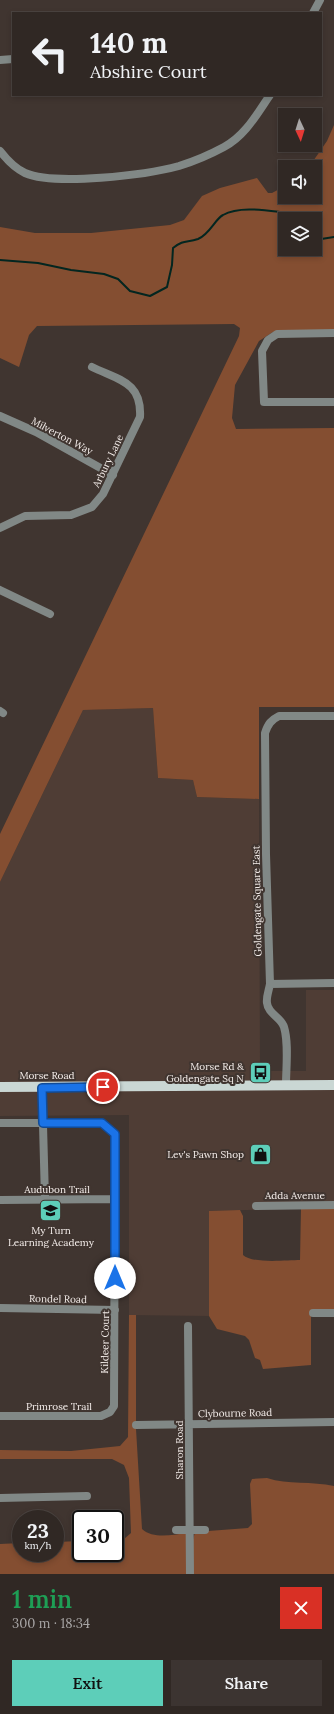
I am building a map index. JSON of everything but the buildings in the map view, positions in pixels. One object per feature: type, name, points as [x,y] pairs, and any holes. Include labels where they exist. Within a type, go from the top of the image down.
[{"type":"main road","name":"Morse Road","points":[[0,1087],[42,1088],[334,1085]]},
{"type":"street","points":[[314,12],[320,0]]},
{"type":"street","points":[[0,60],[12,59]]},
{"type":"street","points":[[0,151],[9,163],[25,173],[42,178],[80,179],[131,175],[180,166],[225,147],[249,126],[269,96]]},
{"type":"street","points":[[334,333],[277,334],[268,340],[262,351],[264,402],[334,402]]},
{"type":"street","name":"Arbury Lane","points":[[0,528],[25,516],[71,515],[92,508],[103,494],[140,417],[141,405],[137,393],[128,384],[92,367]]},
{"type":"street","name":"Milverton Way","points":[[0,416],[36,432],[113,475]]},
{"type":"street","points":[[0,590],[50,614]]},
{"type":"street","name":"Goldengate Square East","points":[[286,1085],[286,1038],[284,1026],[278,1017],[271,1012],[266,1002],[270,984],[266,854],[265,733],[267,725],[278,716],[334,716]]},
{"type":"street","points":[[270,984],[334,983]]},
{"type":"street","points":[[42,1088],[45,1199]]},
{"type":"street","points":[[0,1123],[43,1123]]},
{"type":"street","name":"Kildeer Court","points":[[43,1123],[102,1123],[115,1134],[114,1406]]},
{"type":"street","name":"Audubon Trail","points":[[0,1200],[115,1199]]},
{"type":"street","name":"Adda Avenue","points":[[256,1206],[334,1205]]},
{"type":"street","name":"Rondel Road","points":[[0,1308],[115,1310]]},
{"type":"street","points":[[313,1313],[334,1313]]},
{"type":"street","name":"Sharon Road","points":[[188,1326],[190,1574]]},
{"type":"street","name":"Primrose Trail","points":[[0,1416],[101,1416],[110,1412],[114,1406]]},
{"type":"street","name":"Clybourne Road","points":[[136,1424],[334,1422]]},
{"type":"street","points":[[0,1498],[87,1496]]},
{"type":"street","points":[[176,1530],[205,1530]]},
{"type":"shaded area","points":[[334,125],[334,330],[273,332],[259,341],[235,385],[232,418],[236,429],[334,428],[334,707],[259,707],[259,799],[197,797],[193,780],[158,778],[153,708],[83,710],[0,882],[0,834],[239,336],[240,328],[234,324],[37,326],[29,335],[19,367],[0,358],[0,227],[35,233],[91,233],[170,225],[184,220],[202,196],[220,188],[257,178],[268,193],[272,193],[278,190],[278,204],[322,204],[322,160],[314,160],[319,152],[322,152],[322,148]]},
{"type":"shaded area","points":[[153,708],[158,778],[193,780],[197,797],[259,799],[260,1071],[306,1071],[306,990],[334,990],[334,1208],[209,1211],[209,1316],[129,1315],[129,1115],[0,1116],[0,882],[83,710]]},
{"type":"shaded area","points":[[301,1208],[334,1208],[334,1310],[311,1311],[311,1365],[263,1369],[260,1360],[255,1358],[249,1340],[245,1336],[217,1329],[209,1316],[209,1211],[240,1210],[243,1216],[243,1255],[254,1260],[279,1261],[300,1260]]},
{"type":"shaded area","points":[[129,1315],[136,1315],[136,1429],[142,1529],[146,1532],[157,1535],[186,1533],[187,1574],[0,1574],[0,1544],[12,1543],[12,1562],[64,1562],[64,1542],[72,1541],[72,1562],[124,1562],[124,1539],[131,1533],[129,1478],[124,1465],[112,1459],[0,1459],[0,1450],[71,1451],[120,1446],[128,1437]]},
{"type":"shaded area","points":[[267,1478],[283,1482],[334,1486],[334,1574],[193,1574],[193,1540],[195,1532],[248,1528],[252,1524],[250,1484],[252,1479]]},
{"type":"waterway","points":[[0,260],[38,263],[71,270],[104,274],[118,279],[130,291],[150,296],[167,287],[172,265],[173,248],[183,242],[202,237],[223,215],[246,209],[280,212]]},
{"type":"waterway","points":[[322,239],[334,237]]},
{"type":"place","name":"Morse Rd & Goldengate Sq N","points":[[260,1072]]},
{"type":"place","name":"Lev's Pawn Shop","points":[[260,1154]]},
{"type":"place","name":"My Turn Learning Academy","points":[[51,1210]]},
{"type":"route","points":[[103,1087],[42,1088],[43,1123],[102,1123],[115,1134],[115,1278]]}]
